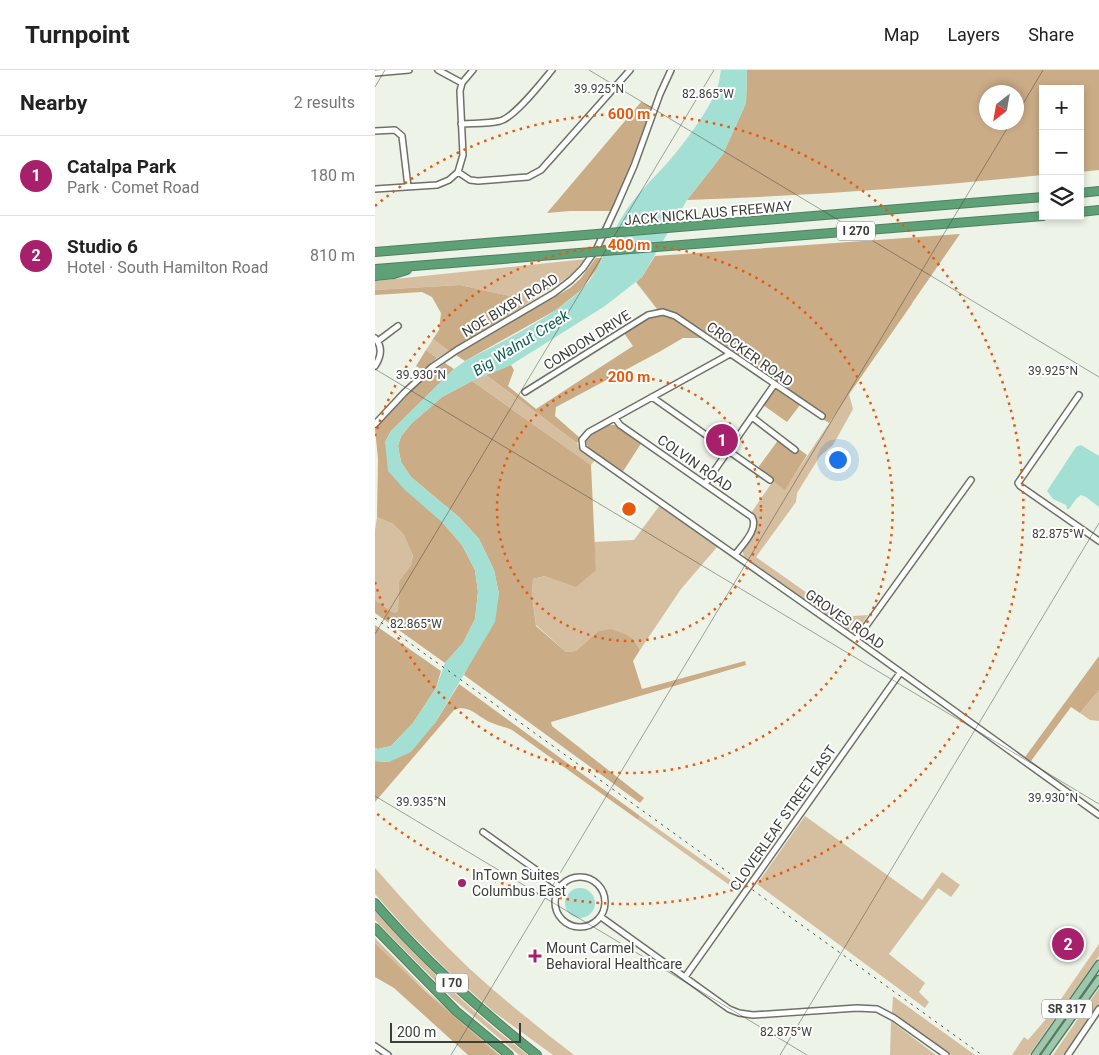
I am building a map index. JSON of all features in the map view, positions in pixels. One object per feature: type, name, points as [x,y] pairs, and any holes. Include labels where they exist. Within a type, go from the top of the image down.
[{"type":"highway","points":[[1084,193],[1099,191]]},
{"type":"highway","name":"JACK NICKLAUS FREEWAY","points":[[375,251],[679,228],[1039,197]]},
{"type":"highway","points":[[1084,212],[1099,210]]},
{"type":"highway","name":"JACK NICKLAUS FREEWAY","points":[[375,269],[1039,216]]},
{"type":"highway","points":[[375,276],[394,274],[418,266]]},
{"type":"highway","name":"I 70","points":[[375,902],[389,919],[452,983],[537,1055]]},
{"type":"highway","name":"I 70","points":[[375,928],[456,1011],[509,1055]]},
{"type":"main road","name":"SR 317","points":[[1035,1055],[1099,964]]},
{"type":"main road","name":"SR 317","points":[[1045,1055],[1099,979]]},
{"type":"street","points":[[375,73],[409,70]]},
{"type":"street","points":[[438,70],[463,82]]},
{"type":"street","points":[[375,189],[443,183],[458,172],[463,155],[459,94],[463,82],[473,70]]},
{"type":"street","points":[[461,124],[493,122],[505,119],[515,111],[552,70]]},
{"type":"street","points":[[458,172],[470,180],[478,181],[523,178],[533,175],[541,170],[630,70]]},
{"type":"street","name":"NOE BIXBY ROAD","points":[[375,424],[432,367],[457,350],[554,293],[583,268],[597,248],[621,197],[671,70]]},
{"type":"street","points":[[375,131],[392,130],[400,134],[403,139],[408,187]]},
{"type":"street","name":"CONDON DRIVE","points":[[525,392],[648,315],[655,312],[663,312]]},
{"type":"street","name":"CROCKER ROAD","points":[[663,312],[675,316],[822,416]]},
{"type":"street","points":[[375,366],[381,354],[376,339],[398,326]]},
{"type":"street","points":[[615,418],[730,354]]},
{"type":"street","points":[[705,484],[775,385]]},
{"type":"street","points":[[1079,395],[1018,483],[1099,541]]},
{"type":"street","points":[[652,397],[770,480]]},
{"type":"street","name":"GROVES ROAD","points":[[615,418],[589,432],[582,440],[585,450],[856,640],[1099,815]]},
{"type":"street","name":"COLVIN ROAD","points":[[615,418],[620,425],[753,517],[755,525],[735,555]]},
{"type":"street","points":[[752,418],[795,450]]},
{"type":"street","points":[[856,640],[971,480]]},
{"type":"street","name":"CLOVERLEAF STREET EAST","points":[[685,977],[900,673]]},
{"type":"street","points":[[483,832],[560,887]]},
{"type":"street","points":[[576,877],[584,877],[599,885],[605,900],[601,917],[588,926],[580,927],[565,922],[556,910],[556,894],[560,887],[576,877]]},
{"type":"street","points":[[601,917],[729,1009],[747,1014],[857,1008],[877,1009],[894,1018],[946,1055]]},
{"type":"street","points":[[1068,1055],[1099,1010]]},
{"type":"street","points":[[375,1046],[388,1055]]},
{"type":"shaded area","points":[[747,70],[1099,70],[1099,170],[1084,172],[1084,85],[1039,85],[1039,175],[865,190],[687,200],[723,154],[746,103]]},
{"type":"shaded area","points":[[641,102],[652,107],[613,211],[547,213]]},
{"type":"shaded area","points":[[960,234],[829,423],[800,405],[787,422],[763,405],[775,387],[702,338],[683,338],[556,407],[555,416],[580,438],[577,443],[486,375],[511,365],[514,370],[508,386],[536,409],[633,346],[624,333],[657,309],[636,282],[642,277],[655,256]]},
{"type":"shaded area","points":[[596,258],[602,258],[597,269],[580,291],[556,310],[465,361],[456,355],[570,288],[580,279]]},
{"type":"shaded area","points":[[586,259],[571,275],[525,305],[524,299],[460,285],[375,290],[375,281]]},
{"type":"shaded area","points":[[647,279],[912,304],[849,394],[853,409],[833,445],[820,456],[797,493],[796,502],[756,557],[827,607],[830,604],[853,616],[868,615],[857,631],[851,634],[747,561],[743,555],[746,543],[756,526],[756,520],[751,513],[773,481],[785,489],[832,419],[638,285]]},
{"type":"shaded area","points":[[460,285],[524,299],[525,305],[449,351],[433,339],[439,330],[441,313],[432,297],[422,292],[375,295],[375,290]]},
{"type":"shaded area","points":[[433,339],[449,351],[437,358],[426,350]]},
{"type":"shaded area","points":[[426,350],[437,358],[423,370],[416,366]]},
{"type":"shaded area","points":[[445,363],[454,369],[391,431],[385,442],[443,523],[462,545],[475,570],[478,592],[475,619],[463,643],[445,663],[375,613],[375,600],[394,613],[398,611],[399,581],[411,565],[413,555],[404,535],[393,524],[377,517],[378,459],[375,429],[419,383]]},
{"type":"shaded area","points":[[486,375],[577,443],[580,450],[595,460],[591,465],[472,381]]},
{"type":"shaded area","points":[[472,381],[591,465],[596,570],[576,587],[545,576],[533,579],[532,595],[536,626],[566,652],[576,651],[597,632],[610,629],[625,634],[634,640],[640,650],[633,661],[642,689],[745,661],[746,665],[551,722],[552,726],[644,798],[640,803],[464,675],[499,594],[494,570],[479,539],[460,518],[411,477],[401,462],[398,446],[401,436],[412,423],[442,397]]},
{"type":"shaded area","points":[[608,425],[616,425],[642,442],[622,473],[589,449],[586,442],[588,437]]},
{"type":"shaded area","points":[[779,439],[795,450],[796,447],[807,455],[785,490],[757,469]]},
{"type":"shaded area","points":[[660,505],[718,546],[681,589],[640,650],[634,640],[597,632],[576,651],[566,652],[536,625],[532,595],[533,579],[596,570],[594,542],[634,540]]},
{"type":"shaded area","points":[[377,517],[393,524],[404,535],[413,554],[411,565],[399,581],[398,611],[394,613],[375,600],[375,530]]},
{"type":"shaded area","points":[[375,625],[441,671],[436,688],[413,723],[391,746],[378,749],[375,748]]},
{"type":"shaded area","points":[[1099,656],[1099,690],[1080,713],[1071,707],[1031,761],[1025,757]]},
{"type":"shaded area","points":[[459,684],[640,816],[639,819],[512,730],[488,721],[474,712],[459,708],[454,710],[375,802],[375,761],[389,762],[435,723]]},
{"type":"shaded area","points":[[1099,690],[1099,721],[1090,720],[1080,713]]},
{"type":"shaded area","points":[[640,816],[742,888],[739,892],[637,819]]},
{"type":"shaded area","points":[[805,816],[922,900],[942,872],[960,885],[951,897],[938,888],[889,954],[925,983],[919,992],[929,1002],[925,1008],[757,884]]},
{"type":"shaded area","points":[[375,868],[434,933],[471,970],[574,1055],[553,1055],[494,1012],[450,973],[408,931],[375,894]]},
{"type":"shaded area","points":[[375,911],[448,987],[528,1055],[519,1055],[452,998],[375,920]]},
{"type":"shaded area","points":[[375,938],[428,992],[500,1055],[405,972],[375,943]]},
{"type":"shaded area","points":[[375,943],[425,991],[498,1055],[468,1055],[394,988],[375,977]]},
{"type":"shaded area","points":[[1099,944],[1099,956],[1029,1055],[1012,1055],[1024,1037],[1028,1040],[1052,1012]]},
{"type":"shaded area","points":[[1099,988],[1099,1005],[1064,1055],[1053,1055]]},
{"type":"shaded area","points":[[893,996],[975,1055],[952,1055],[892,1013]]},
{"type":"shaded area","points":[[891,1021],[936,1055],[890,1055]]},
{"type":"water","name":"Big Walnut Creek","points":[[721,70],[747,70],[746,103],[723,154],[687,200],[642,277],[605,306],[511,365],[472,381],[442,397],[412,423],[401,436],[398,446],[401,462],[411,477],[460,518],[479,539],[494,570],[499,594],[495,622],[435,723],[411,752],[389,762],[375,761],[375,748],[391,746],[413,723],[436,688],[445,663],[463,643],[475,619],[478,592],[475,570],[462,545],[443,523],[405,490],[388,471],[385,442],[391,431],[454,369],[465,361],[554,312],[587,284],[593,276],[627,209],[675,154],[702,117],[717,89]]},
{"type":"water","points":[[1081,445],[1099,456],[1099,507],[1081,495],[1067,509],[1066,505],[1053,499],[1047,491],[1076,447]]},
{"type":"water","points":[[580,888],[586,889],[594,897],[594,909],[586,917],[580,918],[574,917],[566,909],[565,903],[566,897],[574,889]]},
{"type":"railway","points":[[375,618],[982,1055]]},
{"type":"place","name":"Catalpa Park","points":[[722,440]]},
{"type":"place","name":"InTown Suites Columbus East","points":[[462,883]]},
{"type":"place","name":"Studio 6","points":[[1068,944]]},
{"type":"place","name":"Mount Carmel Behavioral Healthcare","points":[[535,956]]}]
